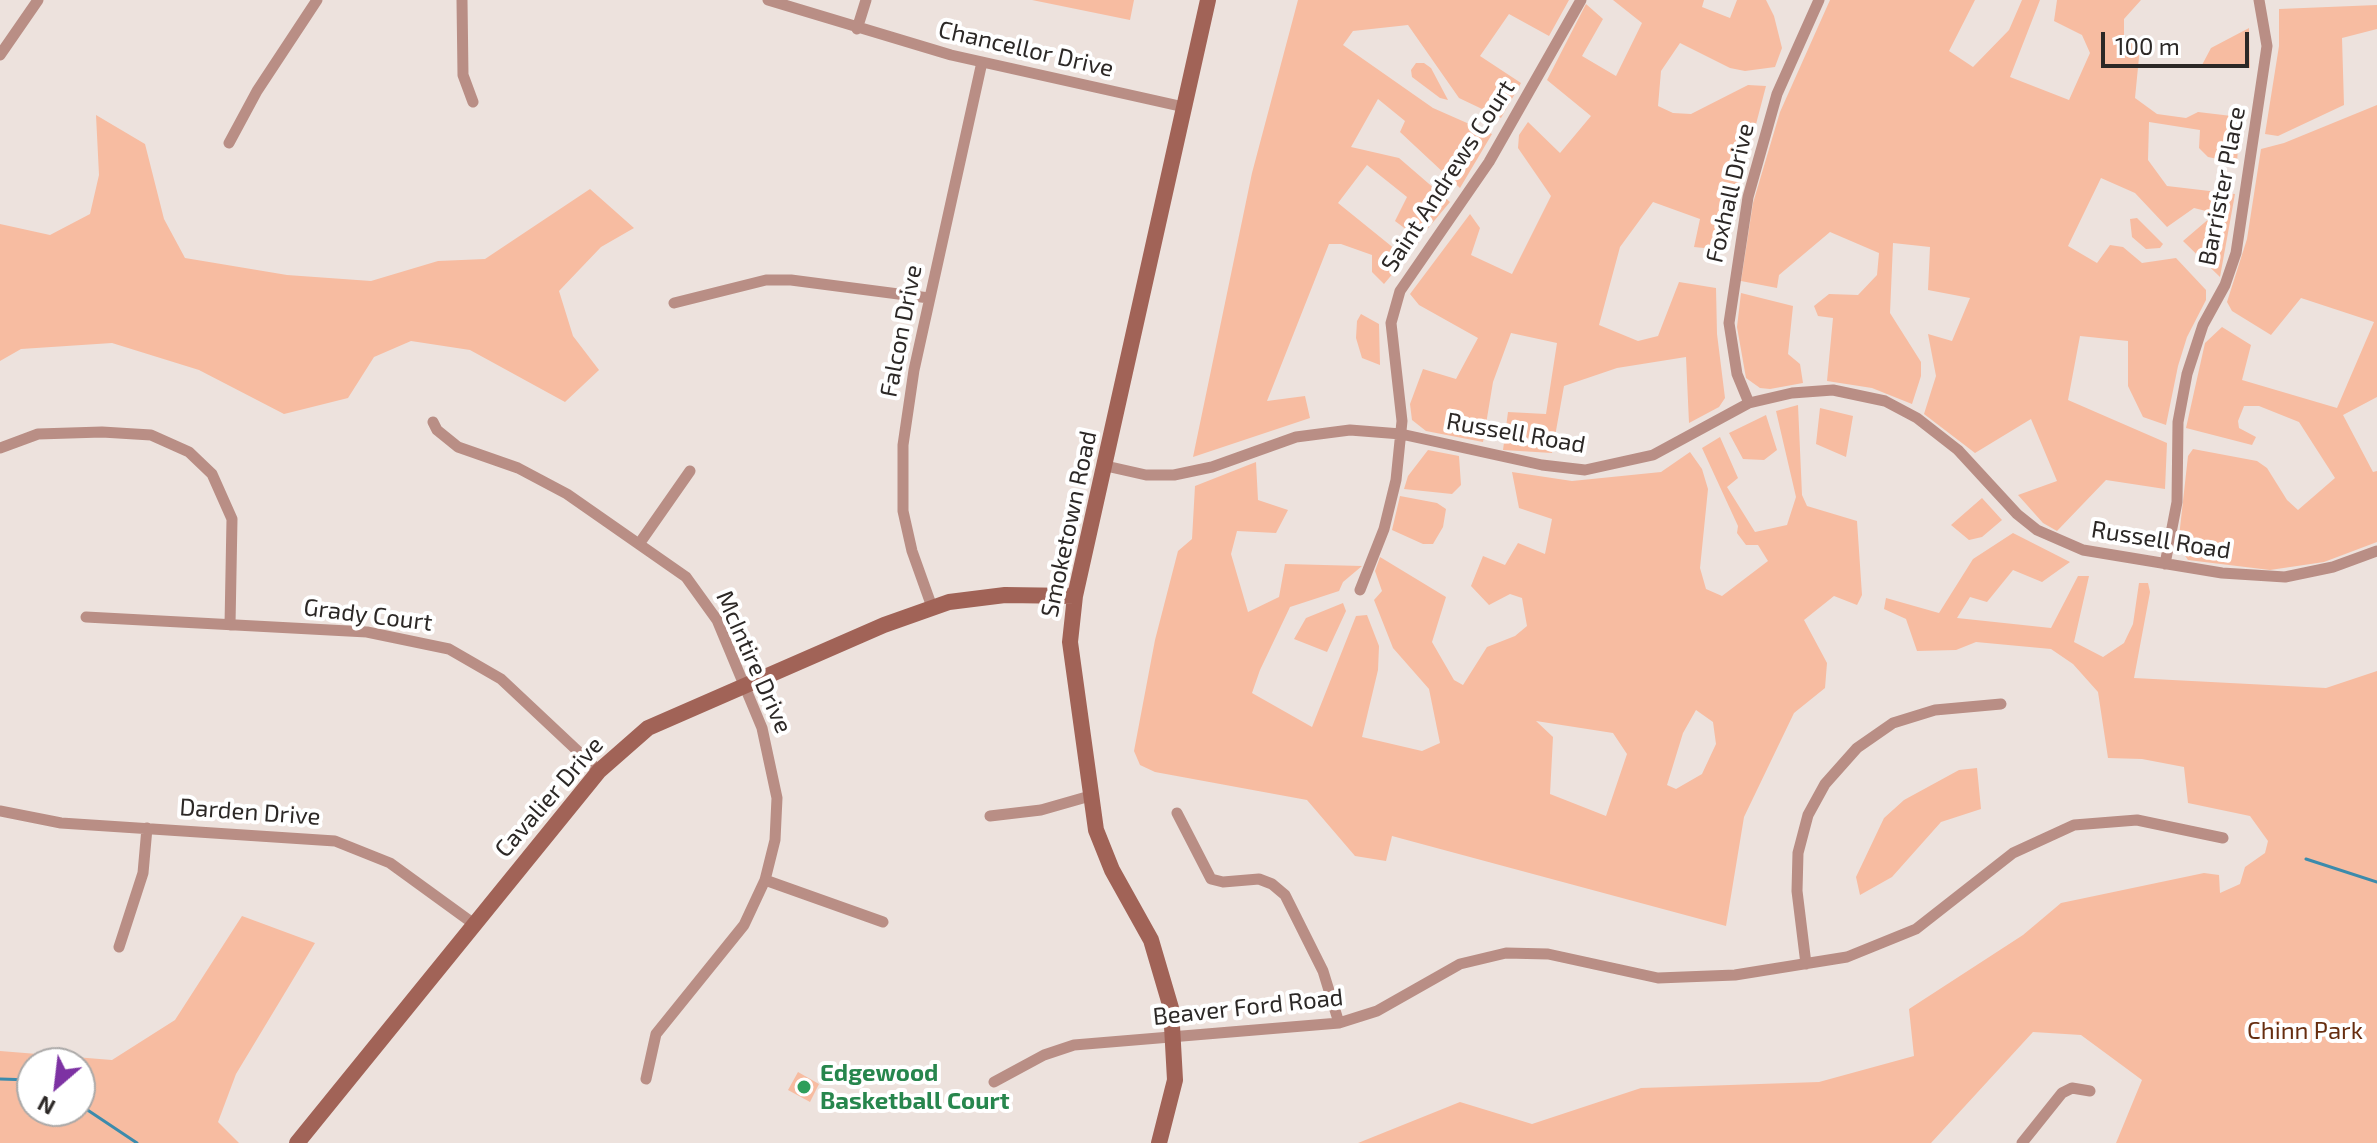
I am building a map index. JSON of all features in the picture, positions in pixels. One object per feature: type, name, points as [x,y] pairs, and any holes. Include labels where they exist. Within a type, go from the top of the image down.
[{"type":"main road","name":"Smoketown Road","points":[[1159,1143],[1172,1098],[1175,1037],[1158,959],[1103,851],[1090,796],[1071,664],[1075,596],[1208,0]]},
{"type":"main road","name":"Cavalier Drive","points":[[297,1143],[599,771],[648,728],[744,684],[932,607],[1005,595],[1075,596]]},
{"type":"street","points":[[0,55],[38,0]]},
{"type":"street","points":[[229,143],[257,91],[317,0]]},
{"type":"street","points":[[462,0],[463,75],[473,102]]},
{"type":"street","name":"Chancellor Drive","points":[[768,0],[857,29],[982,62],[1184,107]]},
{"type":"street","points":[[857,29],[866,0]]},
{"type":"street","name":"Saint Andrews Court","points":[[1360,590],[1391,505],[1401,434],[1400,398],[1391,341],[1393,314],[1400,291],[1489,162],[1581,0]]},
{"type":"street","name":"Foxhall Drive","points":[[1749,403],[1732,355],[1729,323],[1745,211],[1777,94],[1819,0]]},
{"type":"street","name":"Barrister Place","points":[[2165,564],[2175,525],[2178,422],[2187,374],[2203,325],[2232,268],[2238,238],[2267,46],[2259,0]]},
{"type":"street","name":"Falcon Drive","points":[[932,607],[912,551],[901,495],[908,413],[929,298],[982,62]]},
{"type":"street","points":[[674,303],[766,280],[791,280],[929,298]]},
{"type":"street","name":"Russell Road","points":[[1106,466],[1146,475],[1174,475],[1212,467],[1263,446],[1325,432],[1401,434],[1542,465],[1585,470],[1653,455],[1749,403],[1813,390],[1853,393],[1885,401],[1939,433],[2017,514],[2052,539],[2083,550],[2222,573],[2285,577],[2333,567],[2377,551]]},
{"type":"street","name":"McIntire Drive","points":[[433,422],[437,430],[458,447],[543,480],[674,568],[698,590],[717,620],[766,739],[776,786],[775,840],[765,880],[744,925],[656,1034],[646,1079]]},
{"type":"street","points":[[0,448],[38,434],[102,432],[151,435],[189,452],[212,474],[232,519],[230,625]]},
{"type":"street","points":[[639,544],[690,471]]},
{"type":"street","name":"Grady Court","points":[[86,617],[367,632],[449,649],[501,679],[599,771]]},
{"type":"street","points":[[1806,964],[1797,891],[1798,853],[1808,815],[1825,784],[1857,748],[1893,723],[1935,710],[2001,704]]},
{"type":"street","points":[[990,816],[1041,810],[1090,796]]},
{"type":"street","name":"Darden Drive","points":[[0,811],[61,823],[314,837],[355,847],[390,863],[474,924]]},
{"type":"street","points":[[1177,813],[1211,879],[1223,882],[1259,879],[1272,884],[1285,895],[1323,971],[1339,1023]]},
{"type":"street","name":"Beaver Ford Road","points":[[994,1082],[1044,1055],[1074,1045],[1339,1023],[1377,1011],[1460,964],[1506,953],[1548,954],[1658,978],[1735,975],[1847,957],[1898,939],[1932,918],[2013,853],[2074,825],[2137,820],[2223,838]]},
{"type":"street","points":[[119,947],[143,873],[147,828]]},
{"type":"street","points":[[765,880],[883,922]]},
{"type":"street","points":[[2022,1143],[2062,1093],[2072,1088],[2090,1091]]},
{"type":"green space","points":[[1032,0],[1134,0],[1130,20]]},
{"type":"green space","points":[[1298,0],[1569,0],[1549,36],[1509,14],[1480,56],[1521,83],[1501,118],[1459,98],[1408,25],[1353,31],[1343,45],[1433,108],[1492,134],[1460,188],[1400,132],[1405,121],[1378,99],[1351,147],[1399,158],[1450,202],[1419,239],[1395,221],[1407,197],[1367,165],[1338,203],[1406,258],[1384,284],[1372,272],[1372,255],[1341,244],[1329,244],[1267,401],[1305,396],[1310,418],[1193,457],[1252,173]]},
{"type":"green space","points":[[1613,0],[1704,0],[1702,7],[1730,18],[1737,0],[1766,0],[1774,16],[1782,48],[1775,67],[1745,71],[1730,68],[1680,43],[1661,71],[1658,106],[1673,113],[1691,114],[1748,85],[1766,86],[1723,250],[1694,247],[1700,219],[1653,202],[1620,247],[1599,325],[1638,341],[1658,336],[1679,282],[1716,288],[1717,334],[1725,398],[1719,407],[1689,423],[1686,357],[1617,368],[1564,386],[1552,453],[1503,450],[1508,412],[1546,414],[1557,343],[1511,333],[1493,382],[1483,442],[1426,431],[1412,420],[1410,404],[1423,369],[1456,379],[1478,338],[1419,305],[1410,294],[1470,214],[1480,228],[1471,255],[1512,274],[1551,196],[1518,148],[1519,135],[1528,122],[1560,153],[1591,116],[1547,80],[1586,4],[1603,19],[1582,56],[1616,76],[1642,23]]},
{"type":"green space","points":[[1830,0],[1975,0],[1949,51],[1973,67],[2009,30],[2022,0],[2040,0],[2010,77],[2069,100],[2090,53],[2082,35],[2054,21],[2057,0],[2141,0],[2124,19],[2124,39],[2140,47],[2135,98],[2157,114],[2186,118],[2198,112],[2240,117],[2237,163],[2208,157],[2199,148],[2200,130],[2149,122],[2148,160],[2167,186],[2235,194],[2220,277],[2183,241],[2211,217],[2206,211],[2194,208],[2167,227],[2135,193],[2101,178],[2068,246],[2097,263],[2110,245],[2123,247],[2142,263],[2176,258],[2206,290],[2206,300],[2187,337],[2178,366],[2166,425],[2143,417],[2128,386],[2128,341],[2080,336],[2068,400],[2167,443],[2165,489],[2106,480],[2057,531],[2043,523],[2018,495],[2057,481],[2031,419],[1975,453],[1924,414],[1936,376],[1928,334],[1952,341],[1970,298],[1928,290],[1930,247],[1893,243],[1890,313],[1921,362],[1921,376],[1912,404],[1872,388],[1827,381],[1833,318],[1818,316],[1814,306],[1829,294],[1858,295],[1877,275],[1879,253],[1830,232],[1779,275],[1777,288],[1741,281],[1753,203],[1780,112]]},
{"type":"green space","points":[[2377,5],[2377,29],[2342,38],[2344,105],[2278,136],[2265,134],[2279,46],[2279,9]]},
{"type":"green space","points":[[2249,28],[2250,68],[2202,65],[2211,48]]},
{"type":"green space","points":[[1416,63],[1424,63],[1431,68],[1448,100],[1440,98],[1412,77],[1411,70]]},
{"type":"green space","points":[[2377,105],[2377,397],[2343,415],[2373,472],[2377,471],[2377,542],[2324,562],[2270,570],[2188,560],[2178,546],[2188,456],[2193,449],[2257,461],[2267,468],[2287,500],[2298,510],[2335,478],[2299,422],[2259,406],[2244,406],[2238,421],[2239,428],[2256,437],[2252,445],[2186,428],[2205,343],[2222,327],[2251,345],[2242,380],[2337,408],[2374,322],[2301,298],[2271,335],[2232,311],[2227,302],[2247,239],[2261,149],[2284,143]]},
{"type":"green space","points":[[96,115],[145,144],[164,219],[185,258],[287,275],[371,281],[438,261],[485,259],[590,189],[634,228],[601,247],[559,291],[573,336],[599,370],[565,402],[470,350],[411,341],[374,357],[348,398],[284,414],[199,370],[112,343],[21,349],[0,361],[0,224],[50,235],[90,214],[99,175]]},
{"type":"green space","points":[[2137,218],[2163,244],[2160,248],[2146,249],[2132,237],[2130,219]]},
{"type":"green space","points":[[1741,293],[1793,306],[1788,354],[1800,364],[1803,383],[1770,389],[1760,388],[1746,378],[1737,327]]},
{"type":"green space","points":[[1361,314],[1379,324],[1380,365],[1362,358],[1356,338],[1357,321]]},
{"type":"green space","points":[[1798,405],[1802,495],[1807,506],[1857,521],[1862,595],[1857,605],[1834,596],[1804,620],[1827,663],[1825,688],[1794,713],[1744,817],[1726,926],[1392,836],[1386,861],[1355,856],[1307,800],[1155,772],[1140,765],[1134,751],[1155,640],[1178,551],[1192,539],[1195,486],[1256,462],[1258,500],[1288,510],[1276,533],[1237,531],[1231,554],[1248,612],[1279,597],[1285,564],[1362,566],[1343,582],[1339,591],[1290,607],[1252,693],[1312,727],[1356,616],[1367,615],[1379,646],[1378,670],[1362,737],[1422,751],[1440,743],[1429,689],[1393,648],[1374,600],[1382,591],[1375,571],[1380,557],[1446,597],[1432,642],[1454,680],[1463,685],[1487,647],[1515,636],[1527,626],[1522,598],[1510,594],[1489,605],[1471,586],[1483,556],[1505,565],[1518,543],[1545,554],[1552,519],[1519,508],[1512,472],[1572,481],[1661,472],[1690,452],[1702,469],[1708,489],[1700,568],[1706,589],[1722,596],[1768,561],[1758,545],[1746,545],[1737,533],[1738,526],[1702,448],[1720,437],[1738,478],[1727,487],[1755,532],[1787,525],[1796,497],[1776,411]],"holes":[[[1696,710],[1713,722],[1716,744],[1702,774],[1676,789],[1667,785],[1683,733]],[[1536,721],[1613,733],[1627,754],[1606,816],[1550,794],[1553,737]]]},
{"type":"green space","points":[[1820,408],[1853,416],[1846,457],[1816,444]]},
{"type":"green space","points":[[1766,415],[1777,450],[1764,460],[1743,459],[1729,433]]},
{"type":"green space","points":[[1428,450],[1459,456],[1461,485],[1452,494],[1404,489],[1408,476]]},
{"type":"green space","points":[[1400,496],[1437,503],[1446,509],[1443,527],[1433,544],[1423,544],[1392,530]]},
{"type":"green space","points":[[1982,498],[2002,520],[1982,537],[1969,540],[1951,525]]},
{"type":"green space","name":"Chinn Park","points":[[2013,533],[2070,562],[2042,582],[2013,570],[1987,602],[1970,597],[1957,618],[2051,628],[2078,576],[2089,576],[2074,642],[2103,657],[2124,643],[2133,624],[2139,583],[2148,583],[2150,592],[2134,678],[2326,688],[2377,671],[2377,1143],[2116,1143],[2142,1080],[2081,1035],[2033,1032],[1931,1143],[1358,1143],[1460,1102],[1532,1124],[1641,1088],[1819,1082],[1914,1056],[1909,1009],[2023,935],[2061,903],[2204,873],[2219,875],[2220,893],[2240,884],[2245,867],[2265,853],[2268,841],[2250,816],[2188,803],[2184,767],[2142,759],[2108,758],[2098,692],[2073,664],[2051,649],[1976,642],[1956,650],[1917,651],[1906,619],[1884,609],[1886,598],[1939,613],[1973,559]]},
{"type":"green space","points":[[1343,603],[1346,611],[1327,652],[1294,639],[1306,618]]},
{"type":"green space","points":[[1977,768],[1981,809],[1941,822],[1892,877],[1860,895],[1856,877],[1884,818],[1904,800],[1959,770]]},
{"type":"green space","points":[[242,916],[315,943],[236,1074],[218,1122],[239,1143],[0,1143],[0,1051],[16,1052],[16,1127],[96,1127],[96,1059],[112,1060],[175,1020]]},
{"type":"green space","name":"Edgewood Basketball Court","points":[[798,1072],[819,1084],[810,1102],[788,1090]]},
{"type":"waterway","points":[[2306,859],[2377,882]]},
{"type":"waterway","points":[[0,1079],[16,1080]]},
{"type":"waterway","points":[[96,1116],[137,1143]]},
{"type":"place","name":"Edgewood Basketball Court","points":[[804,1087]]}]
